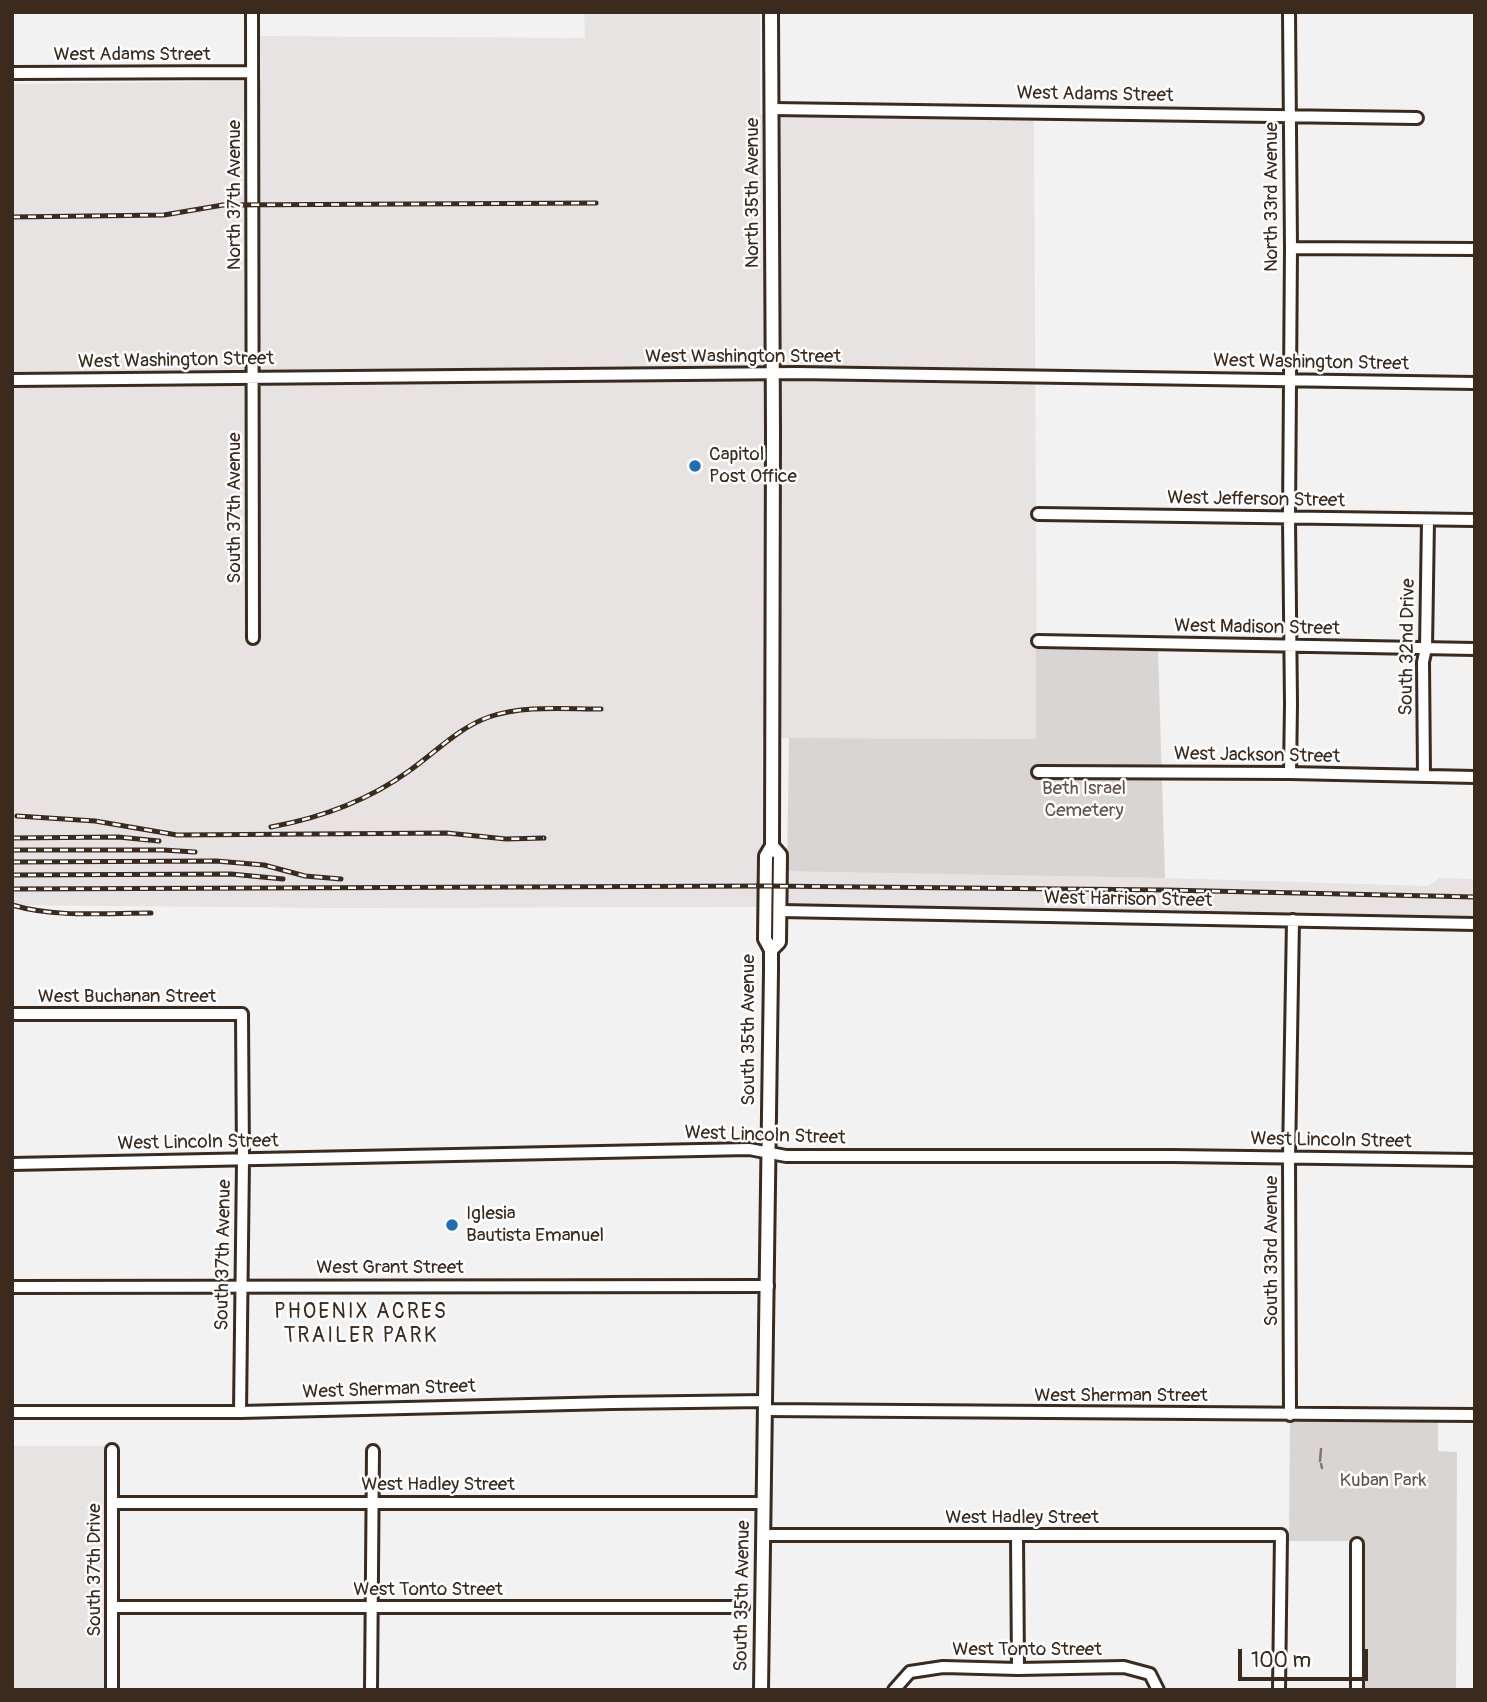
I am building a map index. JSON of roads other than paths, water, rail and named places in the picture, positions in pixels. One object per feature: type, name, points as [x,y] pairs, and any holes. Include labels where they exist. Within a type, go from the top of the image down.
[{"type":"main road","name":"North 35th Avenue","points":[[771,12],[772,374]]},
{"type":"main road","name":"South 35th Avenue","points":[[761,1690],[771,950],[765,939],[766,856],[772,846],[772,374]]},
{"type":"main road","points":[[771,950],[779,942],[780,911],[780,855],[772,846]]},
{"type":"street","name":"North 37th Avenue","points":[[252,12],[252,378]]},
{"type":"street","name":"North 33rd Avenue","points":[[1289,12],[1289,381]]},
{"type":"street","name":"West Adams Street","points":[[12,73],[252,72]]},
{"type":"street","name":"West Adams Street","points":[[772,108],[1417,118]]},
{"type":"street","points":[[1291,248],[1475,249]]},
{"type":"street","name":"West Washington Street","points":[[12,380],[772,374],[1475,383]]},
{"type":"street","name":"South 37th Avenue","points":[[252,378],[253,638]]},
{"type":"street","points":[[1289,381],[1290,773]]},
{"type":"street","name":"West Jefferson Street","points":[[1038,514],[1475,520]]},
{"type":"street","name":"South 32nd Drive","points":[[1424,775],[1423,662],[1426,648],[1428,520]]},
{"type":"street","name":"West Madison Street","points":[[1038,641],[1475,649]]},
{"type":"street","name":"West Jackson Street","points":[[1038,772],[1475,777]]},
{"type":"street","name":"West Harrison Street","points":[[780,911],[1475,924]]},
{"type":"street","name":"South 33rd Avenue","points":[[1290,1415],[1289,1158],[1293,920]]},
{"type":"street","name":"West Buchanan Street","points":[[12,1014],[242,1014]]},
{"type":"street","name":"South 37th Avenue","points":[[240,1412],[242,1014]]},
{"type":"street","name":"West Lincoln Street","points":[[12,1164],[749,1149],[786,1156],[1173,1156],[1475,1160]]},
{"type":"street","name":"West Grant Street","points":[[12,1287],[768,1286]]},
{"type":"street","name":"West Sherman Street","points":[[12,1412],[240,1412],[584,1403],[1290,1415],[1475,1415]]},
{"type":"street","name":"South 37th Drive","points":[[112,1450],[112,1690]]},
{"type":"street","points":[[370,1690],[373,1451]]},
{"type":"street","name":"West Hadley Street","points":[[112,1503],[764,1503]]},
{"type":"street","name":"West Hadley Street","points":[[763,1535],[1281,1535],[1279,1690]]},
{"type":"street","points":[[1017,1536],[1018,1669]]},
{"type":"street","points":[[1357,1544],[1357,1690]]},
{"type":"street","name":"West Tonto Street","points":[[113,1607],[743,1607]]},
{"type":"street","name":"West Tonto Street","points":[[894,1690],[910,1672],[943,1668],[1124,1667],[1150,1674],[1158,1690]]},
{"type":"waterway","points":[[1320,1461],[1321,1449]]},
{"type":"waterway","points":[[1321,1464],[1322,1468]]},
{"type":"railway","points":[[12,217],[164,215],[223,205],[596,203]]},
{"type":"railway","points":[[271,827],[326,813],[377,791],[409,771],[457,734],[489,717],[530,709],[601,709]]},
{"type":"railway","points":[[17,816],[95,821],[177,835],[447,833],[506,839],[544,838]]},
{"type":"railway","points":[[12,838],[118,837],[159,841]]},
{"type":"railway","points":[[12,850],[195,852]]},
{"type":"railway","points":[[12,862],[216,861],[264,865],[305,876],[341,879]]},
{"type":"railway","points":[[12,875],[231,874],[283,879]]},
{"type":"railway","points":[[12,889],[765,886],[1165,890],[1475,897]]},
{"type":"railway","points":[[12,905],[46,912],[151,913]]},
{"type":"place","name":"Capitol Post Office","points":[[695,466]]},
{"type":"place","name":"Iglesia Bautista Emanuel","points":[[452,1225]]},
{"type":"district","name":"PHOENIX ACRES TRAILER PARK","points":[[361,1325]]},
{"type":"park label","name":"Beth Israel Cemetery","points":[[1084,800]]},
{"type":"park label","name":"Kuban Park","points":[[1383,1481]]}]
